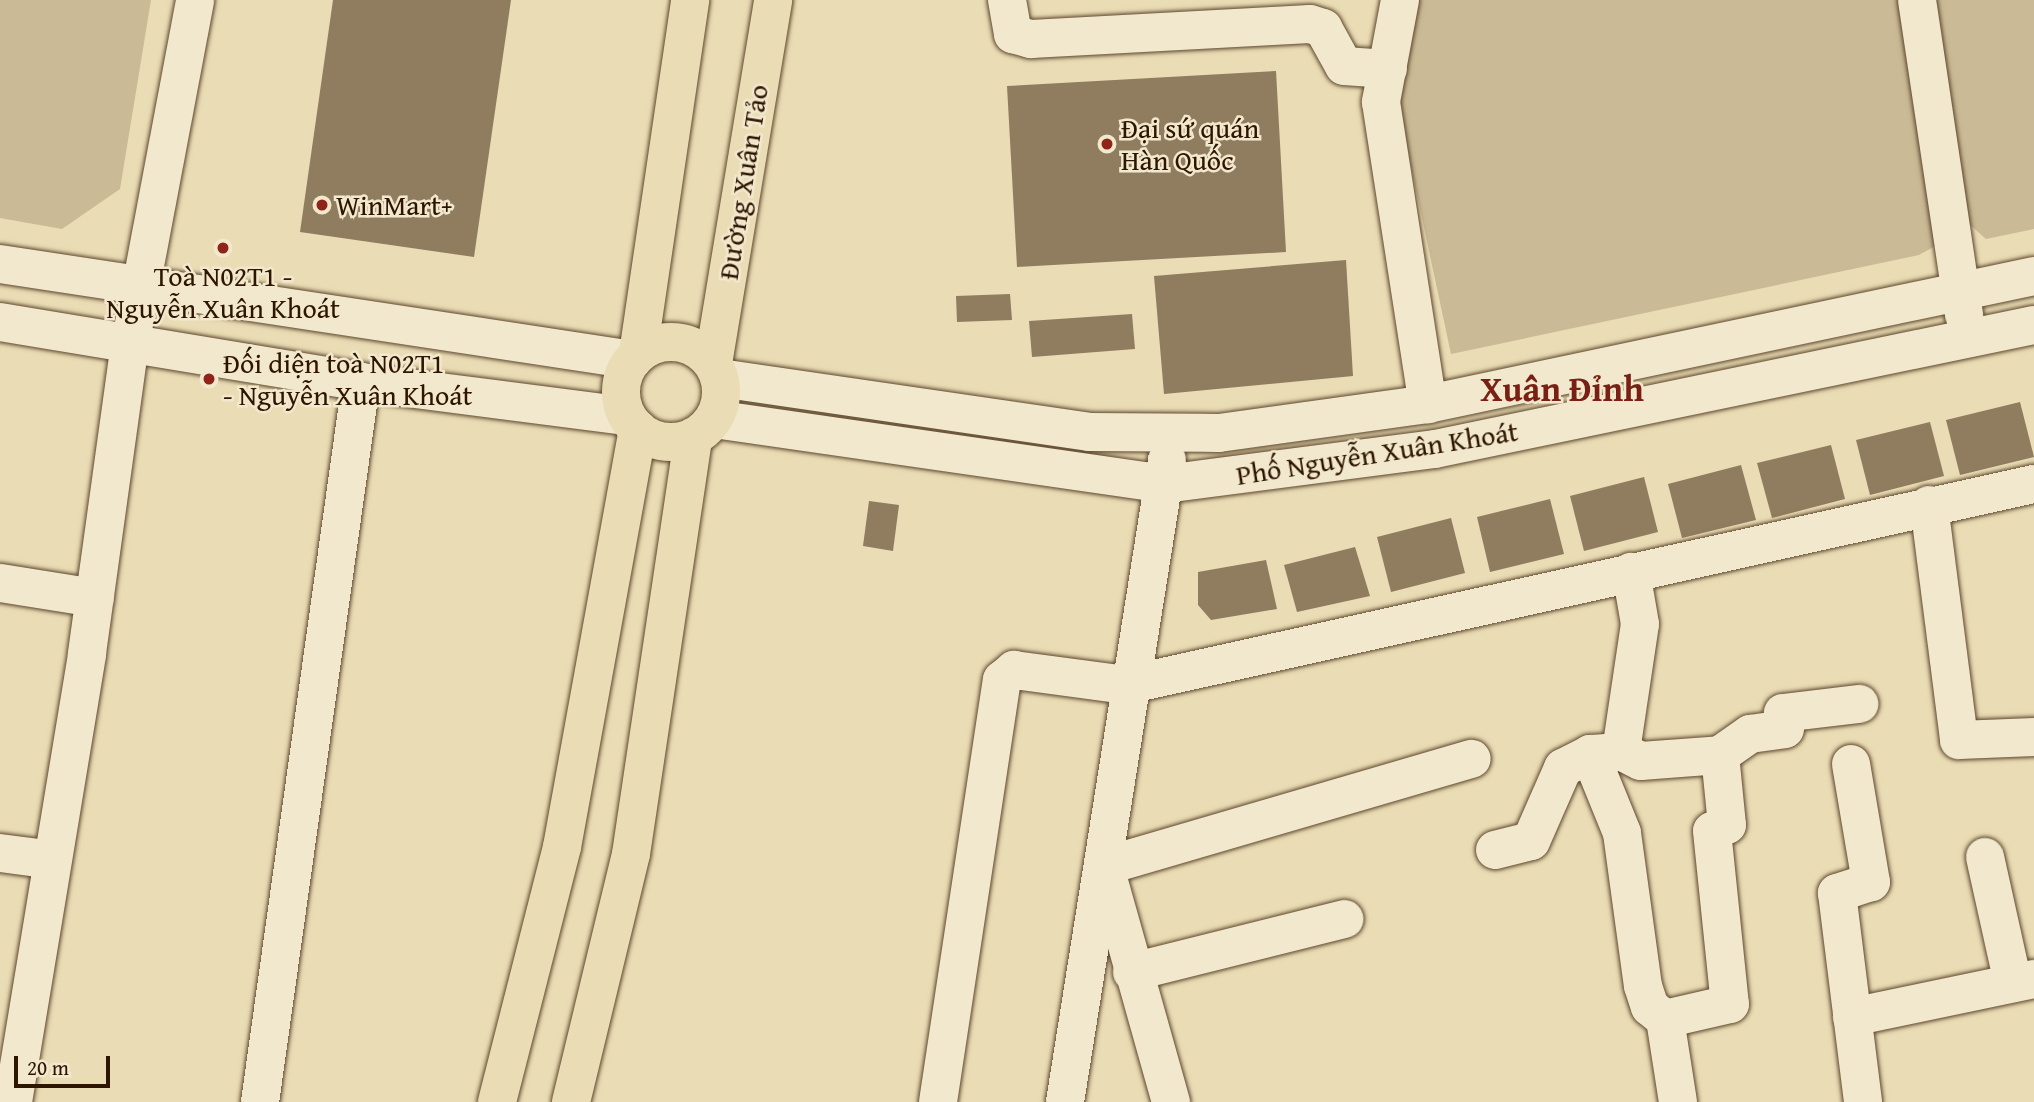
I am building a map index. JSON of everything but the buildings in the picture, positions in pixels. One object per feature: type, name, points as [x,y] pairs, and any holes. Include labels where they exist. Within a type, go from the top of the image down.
[{"type":"main road","points":[[497,1102],[562,848],[632,423],[621,383],[636,357],[690,0]]},
{"type":"main road","name":"Đường Xuân Tảo","points":[[717,371],[773,0]]},
{"type":"main road","points":[[570,1102],[631,854],[704,428],[722,395],[717,371],[686,344],[652,345],[636,357]]},
{"type":"main road","points":[[632,423],[667,443],[704,428]]},
{"type":"street","points":[[13,1102],[95,598],[130,345],[195,0]]},
{"type":"street","points":[[1007,0],[1013,34],[1031,38],[1310,24],[1323,28],[1344,66],[1388,69]]},
{"type":"street","points":[[1400,0],[1381,102],[1428,404]]},
{"type":"street","points":[[1917,0],[1967,340]]},
{"type":"street","points":[[0,264],[142,289],[636,357]]},
{"type":"street","name":"Phố Nguyễn Xuân Khoát","points":[[717,371],[1089,432],[1168,437],[1428,404],[2034,276]]},
{"type":"street","points":[[0,321],[130,345],[632,423]]},
{"type":"street","name":"Phố Nguyễn Xuân Khoát","points":[[704,428],[1165,484],[1435,449],[2034,325]]},
{"type":"street","points":[[260,1102],[361,382]]},
{"type":"street","points":[[1065,1102],[1105,866],[1127,685],[1165,484],[1168,437]]},
{"type":"street","points":[[938,1102],[1002,680],[1014,670],[1028,669],[1127,685],[1929,505],[2034,484]]},
{"type":"street","points":[[1929,505],[1959,740],[2034,737]]},
{"type":"street","points":[[1631,572],[1640,624],[1606,753],[1622,834],[1643,986],[1650,1007],[1665,1019],[1678,1102]]},
{"type":"street","points":[[0,583],[95,598]]},
{"type":"street","points":[[1495,850],[1531,841],[1563,768],[1606,753],[1641,761],[1720,755],[1750,734],[1785,729],[1783,713],[1859,704]]},
{"type":"street","points":[[1665,1019],[1730,1004],[1713,831],[1727,825],[1720,755]]},
{"type":"street","points":[[1105,866],[1472,759]]},
{"type":"street","points":[[1851,764],[1871,882],[1837,893],[1863,1102]]},
{"type":"street","points":[[0,853],[53,860]]},
{"type":"street","points":[[1852,1017],[2024,981],[1985,857]]},
{"type":"street","points":[[1105,866],[1132,972],[1171,1102]]},
{"type":"street","points":[[1132,972],[1345,919]]},
{"type":"shaded area","points":[[0,0],[151,0],[120,189],[62,229],[0,218]]},
{"type":"shaded area","points":[[1414,0],[1908,0],[1939,244],[1919,255],[1451,354],[1397,101]]},
{"type":"shaded area","points":[[1934,0],[2034,0],[2034,229],[1986,239],[1968,223]]},
{"type":"place","name":"Đại sứ quán Hàn Quốc","points":[[1107,144]]},
{"type":"place","name":"WinMart+","points":[[322,205]]},
{"type":"place","name":"Toà N02T1 - Nguyễn Xuân Khoát","points":[[223,248]]},
{"type":"place","name":"Đối diện toà N02T1 - Nguyễn Xuân Khoát","points":[[209,379]]},
{"type":"district","name":"Xuân Đỉnh","points":[[1562,389]]}]
